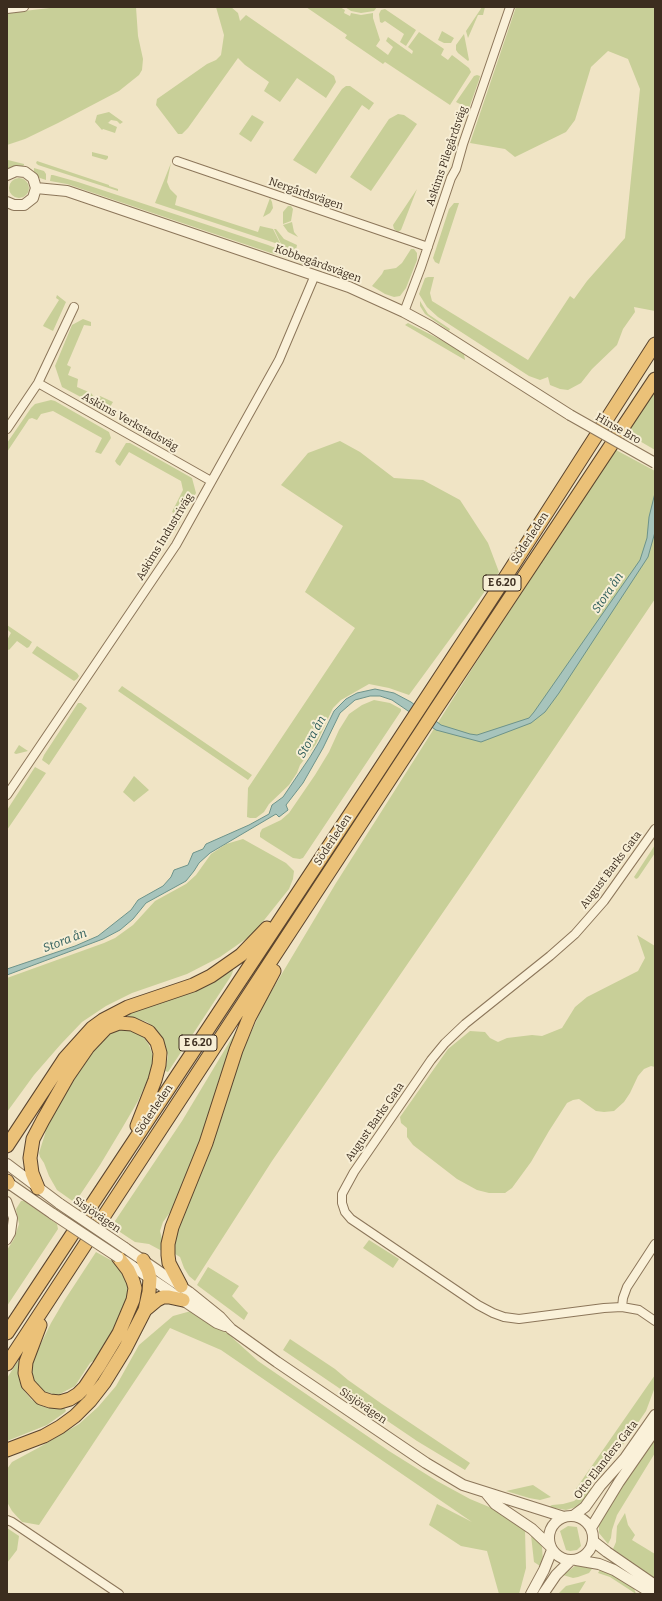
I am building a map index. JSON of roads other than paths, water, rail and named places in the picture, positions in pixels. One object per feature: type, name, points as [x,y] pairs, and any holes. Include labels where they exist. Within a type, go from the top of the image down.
[{"type":"highway","name":"Söderleden","points":[[7,1333],[503,581],[655,344]]},
{"type":"highway","name":"Söderleden","points":[[7,1364],[436,709],[655,379]]},
{"type":"highway","points":[[7,1146],[65,1058],[92,1028],[103,1020],[128,1007],[193,985],[227,966],[259,937],[294,899]]},
{"type":"highway","points":[[181,1286],[169,1263],[168,1244],[172,1227],[206,1143],[236,1050],[249,1018],[305,910]]},
{"type":"highway","points":[[38,1188],[32,1173],[30,1158],[33,1139],[42,1120],[68,1076],[98,1035],[112,1025],[125,1023],[139,1026],[149,1032],[157,1042],[160,1053],[159,1066],[155,1080],[128,1150]]},
{"type":"highway","points":[[7,1132],[34,1104]]},
{"type":"highway","points":[[49,1300],[30,1349],[26,1362],[25,1373],[28,1384],[41,1398],[60,1402],[70,1399],[85,1387],[99,1366],[128,1314],[135,1288],[122,1253]]},
{"type":"highway","points":[[10,1451],[44,1436],[75,1416],[90,1401],[116,1363],[145,1310],[150,1278],[148,1270],[142,1260]]},
{"type":"highway","points":[[145,1310],[163,1297],[183,1300]]},
{"type":"street","points":[[7,9],[24,7]]},
{"type":"street","name":"Askims Pilegårdsväg","points":[[404,312],[451,178],[456,170],[463,144],[510,7]]},
{"type":"street","name":"Nergårdsvägen","points":[[177,162],[428,247]]},
{"type":"street","points":[[7,175],[16,171],[25,172],[33,178],[36,188],[33,198],[24,205],[19,206],[8,204]]},
{"type":"street","name":"Kobbegårdsvägen","points":[[36,188],[67,191],[315,275],[349,288],[404,312],[464,347],[570,415]]},
{"type":"street","name":"Askims Industriväg","points":[[7,795],[176,545],[279,360],[315,275]]},
{"type":"street","points":[[7,429],[38,383],[74,307]]},
{"type":"street","name":"Askims Verkstadsväg","points":[[38,383],[211,481]]},
{"type":"street","name":"Hinse Bro","points":[[570,415],[655,463]]},
{"type":"street","name":"August Barks Gata","points":[[655,829],[612,890],[575,934],[464,1024],[445,1043],[363,1159],[346,1184],[342,1194],[342,1203],[345,1212],[351,1219],[478,1305],[493,1313],[504,1317],[519,1319],[622,1307],[639,1310],[655,1320]]},
{"type":"street","name":"Sisjövägen","points":[[7,1164],[122,1253],[150,1278],[216,1323],[231,1329],[426,1463],[463,1485],[568,1516]]},
{"type":"street","name":"Sisjövägen","points":[[7,1182],[53,1214],[122,1253],[142,1260],[181,1286],[220,1317],[231,1329]]},
{"type":"street","points":[[7,1201],[13,1218],[11,1233],[7,1240]]},
{"type":"street","points":[[622,1307],[623,1298],[627,1287],[655,1244]]},
{"type":"street","name":"Otto Elanders Gata","points":[[530,1594],[544,1570],[551,1548],[549,1536],[551,1529],[557,1521],[585,1507],[600,1486],[626,1458],[655,1415]]},
{"type":"street","name":"Otto Elanders Gata","points":[[568,1516],[585,1521],[591,1528],[619,1482],[655,1430]]},
{"type":"street","name":"Sisjövägen","points":[[486,1493],[496,1504],[532,1529],[551,1548]]},
{"type":"street","points":[[7,1512],[10,1521],[119,1594]]},
{"type":"street","points":[[543,1594],[556,1575],[574,1560],[587,1553],[593,1541],[591,1528]]},
{"type":"street","points":[[593,1541],[606,1552],[655,1584]]},
{"type":"street","points":[[551,1548],[560,1558],[599,1564],[614,1570],[653,1594]]},
{"type":"water","points":[[655,493],[655,532],[648,557],[559,693],[545,712],[531,723],[481,742],[436,730],[392,700],[380,696],[370,696],[355,700],[340,713],[323,748],[303,783],[286,805],[288,810],[279,817],[276,814],[210,853],[199,863],[186,881],[146,903],[133,919],[120,930],[103,939],[7,975],[7,969],[75,946],[98,936],[131,910],[138,900],[163,886],[171,877],[174,870],[188,865],[193,853],[203,849],[206,844],[249,825],[269,814],[272,805],[283,797],[310,757],[334,711],[346,699],[357,693],[375,689],[394,693],[411,702],[441,725],[470,734],[477,735],[529,718],[640,560],[647,538],[649,517]]},
{"type":"water label","name":"Stora ån","points":[[608,593]]},
{"type":"water label","name":"Stora ån","points":[[312,737]]},
{"type":"water label","name":"Stora ån","points":[[65,941]]}]
